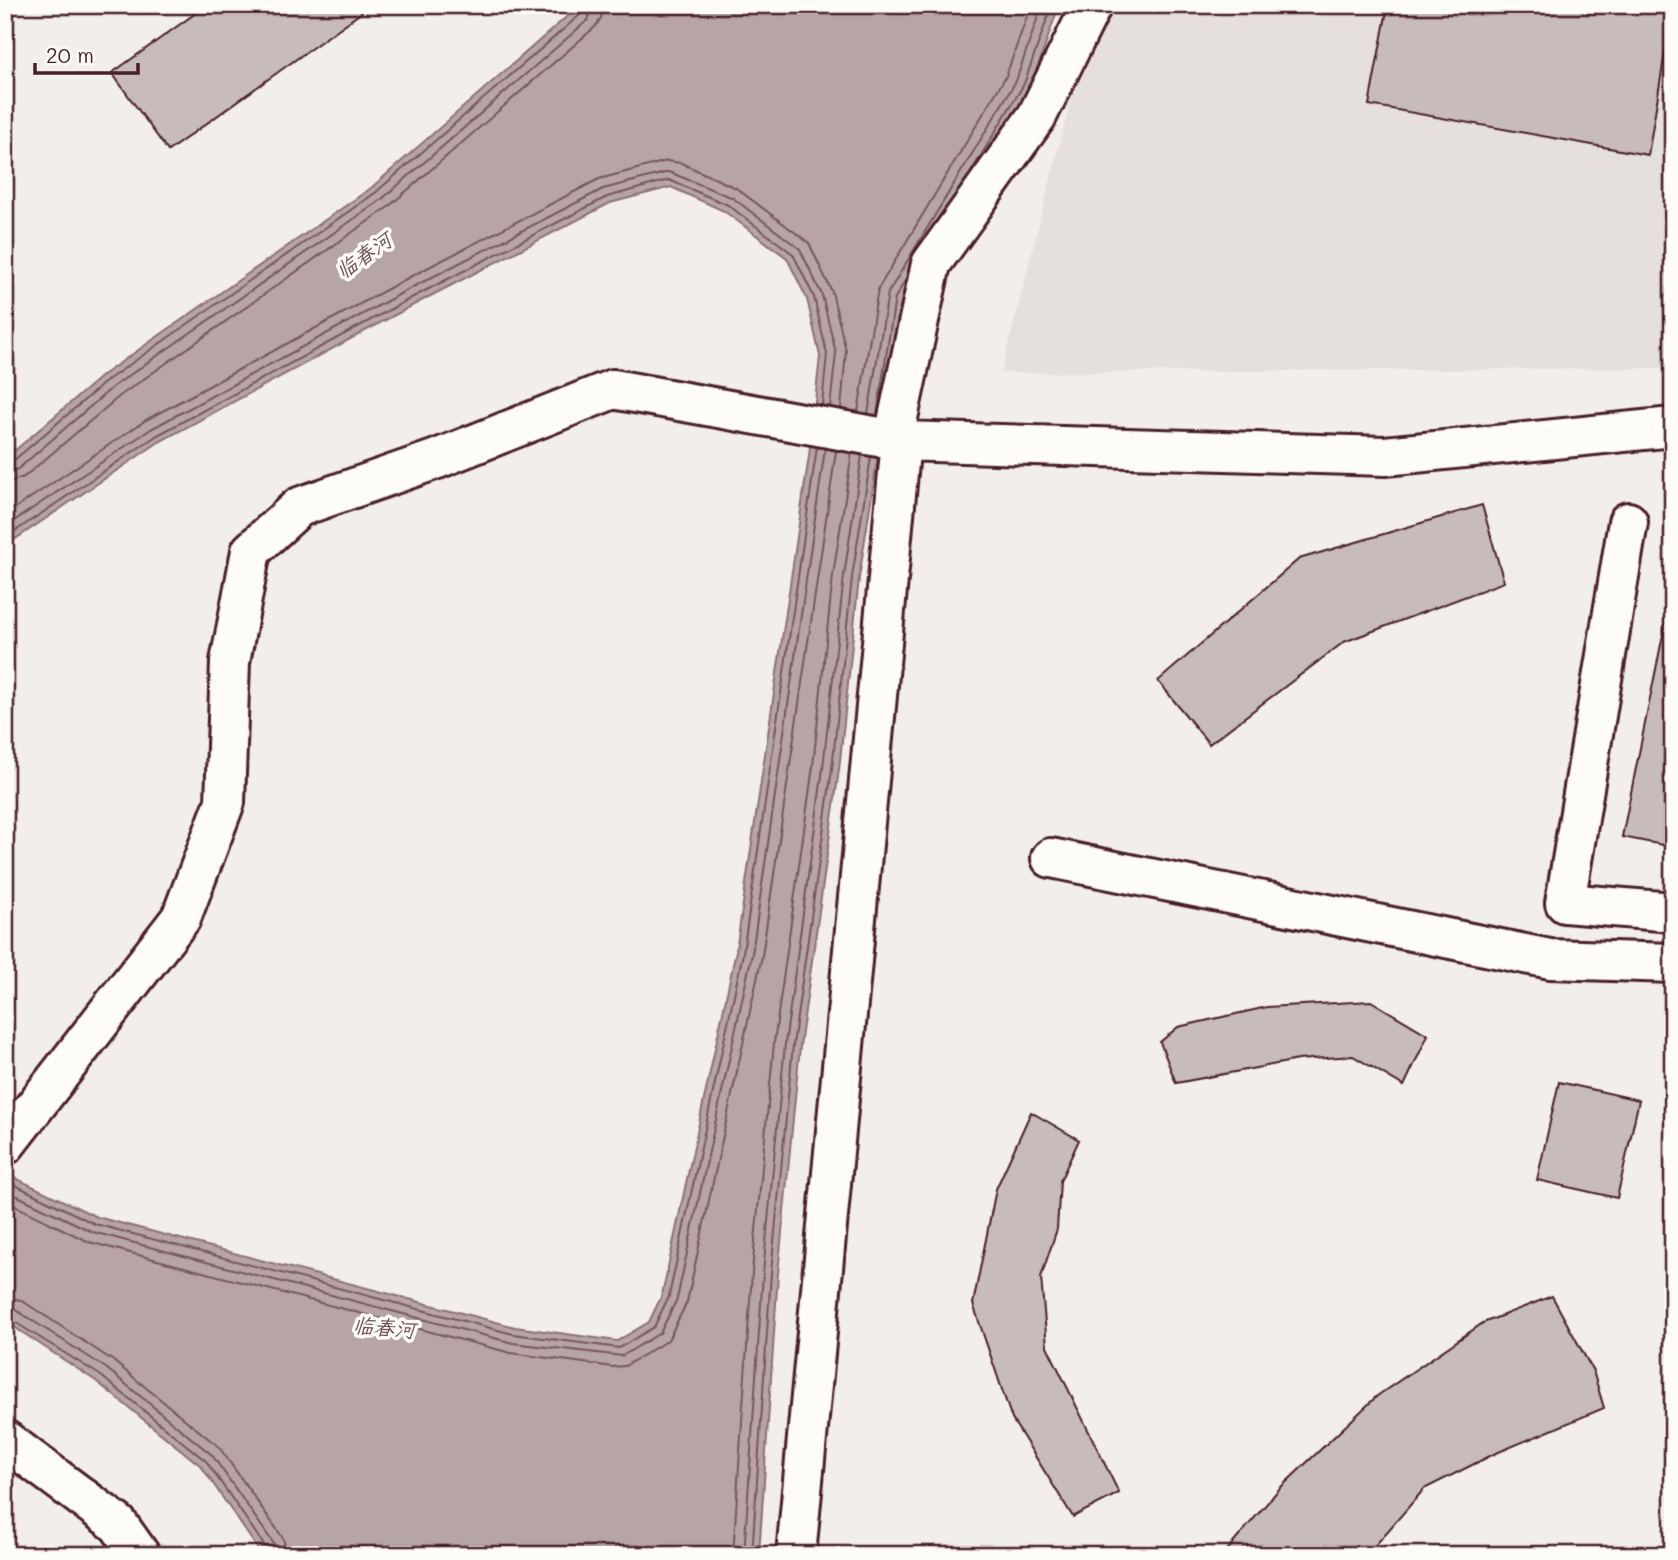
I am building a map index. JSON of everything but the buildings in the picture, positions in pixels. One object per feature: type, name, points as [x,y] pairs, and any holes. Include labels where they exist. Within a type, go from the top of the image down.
[{"type":"street","points":[[796,1555],[897,441],[931,264],[1037,116],[1092,5]]},
{"type":"street","points":[[12,1137],[181,918],[225,802],[230,662],[251,551],[299,507],[437,459],[613,389],[705,407],[766,414],[897,441],[1385,456],[1673,427]]},
{"type":"street","points":[[1550,959],[1564,903],[1628,522]]},
{"type":"street","points":[[1051,858],[1550,959],[1673,963]]},
{"type":"street","points":[[1564,903],[1673,912]]},
{"type":"street","points":[[5,1440],[118,1524],[140,1555]]},
{"type":"shaded area","points":[[1095,5],[1673,5],[1673,368],[1001,373]]},
{"type":"water","name":"临春河","points":[[580,5],[1059,5],[1031,87],[902,299],[859,578],[839,770],[800,1046],[778,1274],[759,1555],[262,1555],[201,1466],[96,1381],[5,1321],[5,1173],[97,1217],[515,1327],[617,1341],[649,1322],[662,1295],[736,951],[809,456],[820,356],[807,299],[787,258],[724,211],[671,187],[610,203],[159,442],[5,546],[5,459],[104,374],[371,188]]}]
